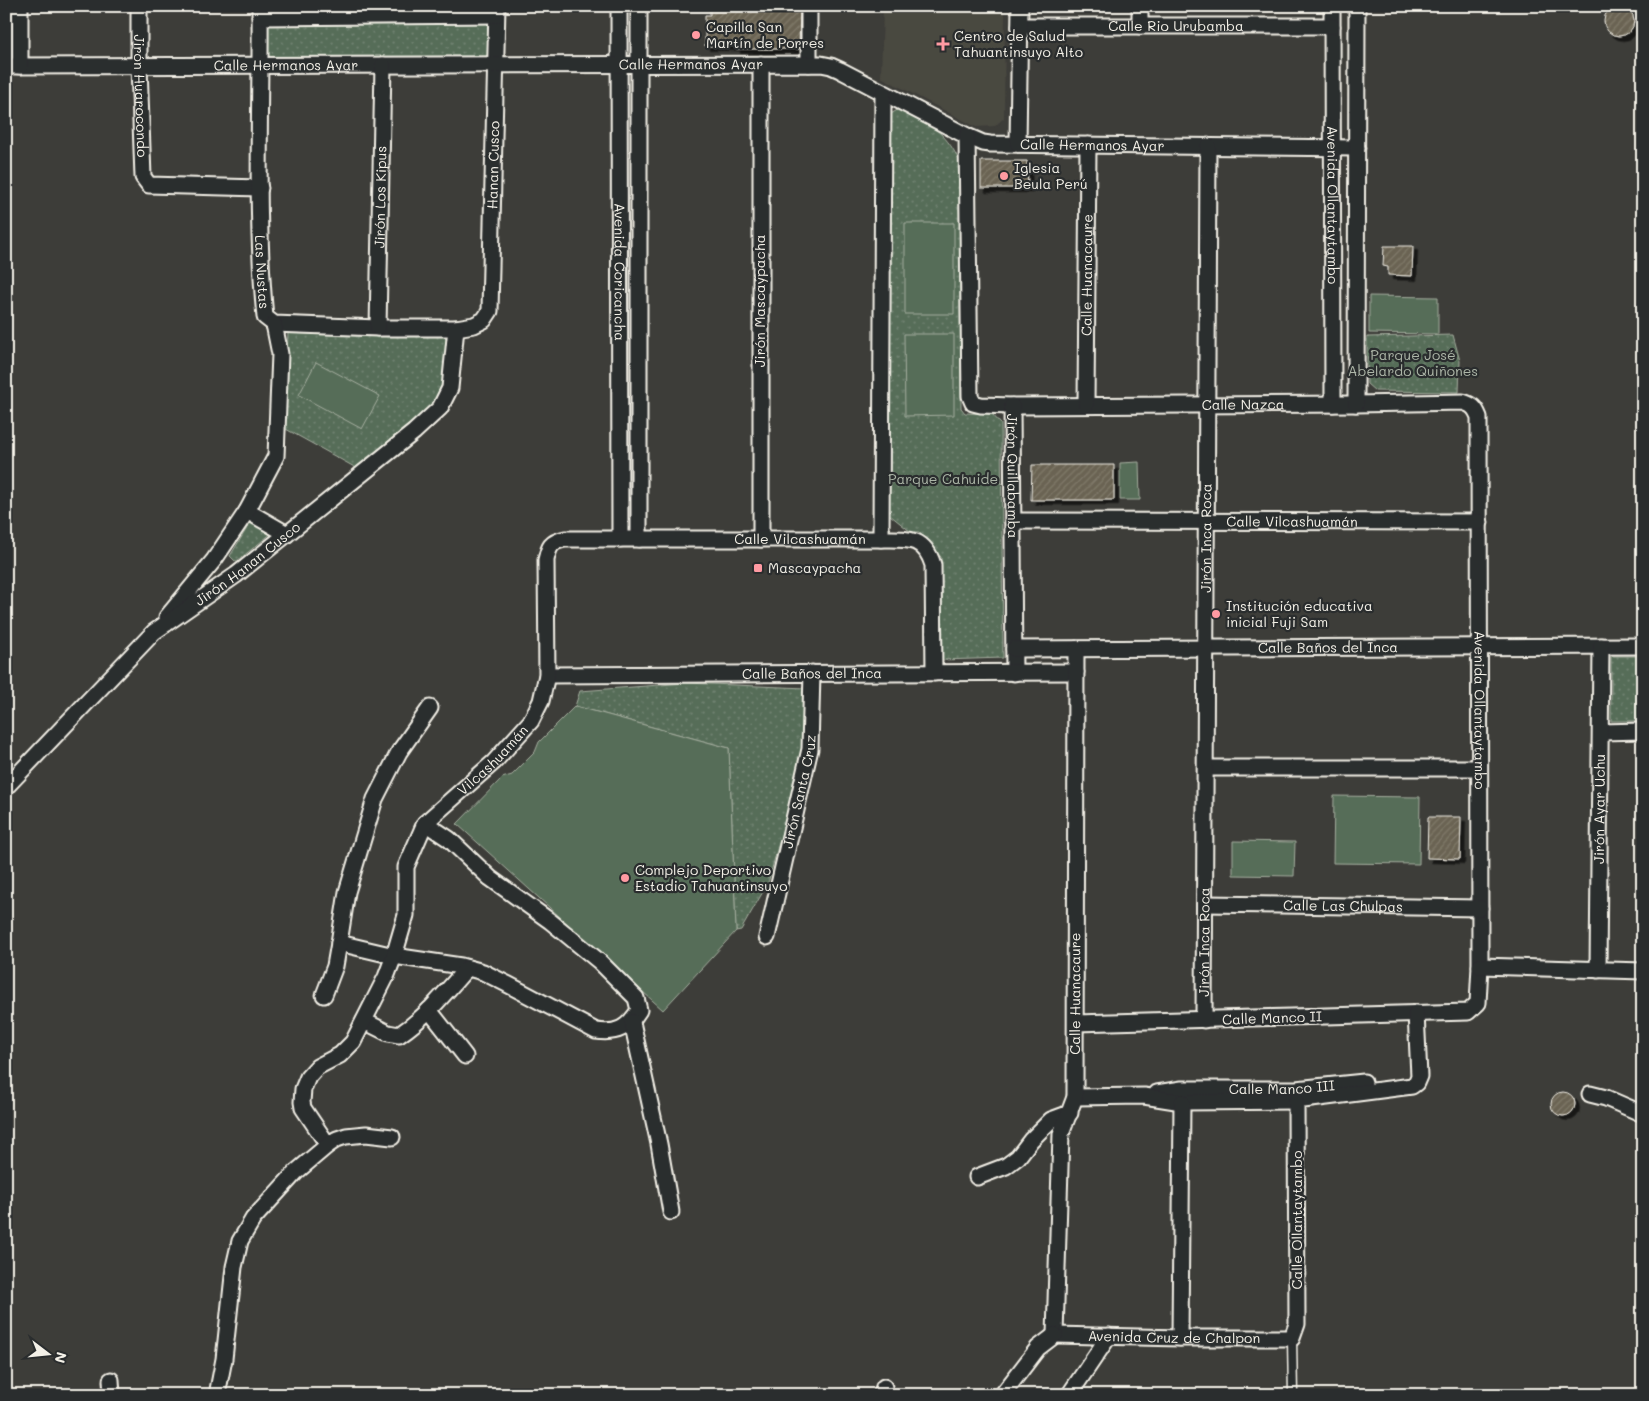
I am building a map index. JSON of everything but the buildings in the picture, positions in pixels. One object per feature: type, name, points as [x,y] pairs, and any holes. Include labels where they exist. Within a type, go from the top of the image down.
[{"type":"street","points":[[13,66],[20,6]]},
{"type":"street","name":"Jirón Huarocondo","points":[[139,6],[139,66],[144,177],[149,185],[260,188]]},
{"type":"street","name":"Avenida Coricancha","points":[[619,6],[620,539]]},
{"type":"street","name":"Avenida Coricancha","points":[[638,539],[639,6]]},
{"type":"street","points":[[809,6],[809,64]]},
{"type":"street","points":[[1018,144],[1020,6]]},
{"type":"street","points":[[1140,6],[1140,26]]},
{"type":"street","name":"Avenida Ollantaytambo","points":[[1332,6],[1333,404]]},
{"type":"street","name":"Avenida Ollantaytambo","points":[[1356,404],[1357,6]]},
{"type":"street","points":[[260,12],[496,11]]},
{"type":"street","name":"Hanan Cusco","points":[[484,320],[490,311],[496,11]]},
{"type":"street","name":"Las Ñustas","points":[[260,12],[260,188],[262,287],[266,317],[274,324],[378,328],[456,328],[474,325],[484,320]]},
{"type":"street","name":"Calle Rio Urubamba","points":[[1020,26],[1332,26]]},
{"type":"street","name":"Jirón Mascaypacha","points":[[761,64],[761,539]]},
{"type":"street","name":"Calle Hermanos Ayar","points":[[13,66],[809,64],[831,66],[976,141],[990,144],[1357,148]]},
{"type":"street","name":"Jirón Los Kipus","points":[[378,328],[383,65]]},
{"type":"street","points":[[881,539],[883,93]]},
{"type":"street","name":"Jirón Quillabamba","points":[[967,136],[970,396],[973,403],[981,405],[1012,406],[1014,672]]},
{"type":"street","name":"Calle Huanacaure","points":[[1086,405],[1088,145]]},
{"type":"street","name":"Jirón Inca Roca","points":[[1204,1020],[1208,146]]},
{"type":"street","points":[[154,632],[214,560],[247,510],[276,456],[280,354],[274,324]]},
{"type":"street","name":"Jirón Hanan Cusco","points":[[6,787],[154,632],[236,575],[414,432],[440,408],[450,388],[456,328]]},
{"type":"street","name":"Calle Nazca","points":[[1012,406],[1462,402],[1472,405]]},
{"type":"street","name":"Avenida Ollantaytambo","points":[[1468,1012],[1478,1003],[1480,966],[1479,417],[1472,405]]},
{"type":"street","points":[[247,510],[287,534]]},
{"type":"street","name":"Calle Vilcashuamán","points":[[1013,521],[1480,522]]},
{"type":"street","name":"Calle Vilcashuamán","points":[[549,548],[555,541],[565,539],[908,539],[918,542],[925,547],[933,565],[934,673]]},
{"type":"street","name":"Vilcashuamán","points":[[328,1145],[303,1108],[303,1089],[308,1077],[317,1067],[340,1055],[353,1042],[394,956],[406,915],[406,867],[424,823],[494,762],[531,721],[541,700],[547,675],[546,560],[549,548]]},
{"type":"street","points":[[214,560],[236,575]]},
{"type":"street","name":"Jirón Ayar Uchu","points":[[1598,970],[1601,646]]},
{"type":"street","name":"Calle Baños del Inca","points":[[1014,650],[1643,646]]},
{"type":"street","name":"Calle Huanacaure","points":[[1055,1335],[1062,1134],[1075,1097],[1076,649]]},
{"type":"street","name":"Calle Baños del Inca","points":[[547,675],[1076,672]]},
{"type":"street","name":"Jirón Santa Cruz","points":[[767,937],[810,750],[812,673]]},
{"type":"street","points":[[324,996],[335,966],[348,892],[374,799],[399,752],[430,708]]},
{"type":"street","points":[[1601,732],[1643,732]]},
{"type":"street","points":[[1206,768],[1479,768]]},
{"type":"street","points":[[339,943],[394,956],[483,972],[596,1031],[618,1030],[632,1022],[639,1010],[636,998],[600,962],[550,921],[490,878],[448,839],[424,823]]},
{"type":"street","name":"Calle Las Chulpas","points":[[1205,904],[1480,908]]},
{"type":"street","points":[[1480,966],[1643,971]]},
{"type":"street","points":[[364,1021],[388,1033],[399,1035],[414,1025],[467,968]]},
{"type":"street","points":[[429,1010],[464,1056]]},
{"type":"street","name":"Calle Manco II","points":[[1076,1024],[1468,1012]]},
{"type":"street","points":[[1416,1014],[1416,1081]]},
{"type":"street","points":[[632,1022],[672,1212]]},
{"type":"street","name":"Calle Manco III","points":[[1075,1097],[1144,1096],[1182,1089],[1296,1089],[1416,1081]]},
{"type":"street","name":"Calle Manco III","points":[[1144,1096],[1182,1102],[1296,1101],[1416,1081]]},
{"type":"street","points":[[1590,1094],[1606,1098],[1643,1114]]},
{"type":"street","name":"Calle Ollantaytambo","points":[[1292,1338],[1297,1324],[1296,1101]]},
{"type":"street","points":[[1180,1338],[1182,1102]]},
{"type":"street","points":[[977,1177],[1006,1166],[1018,1156],[1051,1120],[1070,1113]]},
{"type":"street","points":[[217,1395],[224,1358],[234,1267],[240,1241],[253,1218],[296,1172],[328,1145],[346,1136],[356,1134],[392,1138]]},
{"type":"street","points":[[1002,1395],[1038,1348],[1055,1335]]},
{"type":"street","name":"Avenida Cruz de Chalpon","points":[[1055,1335],[1292,1338]]},
{"type":"street","points":[[1068,1395],[1109,1336]]},
{"type":"lane","points":[[1292,1338],[1294,1395]]},
{"type":"shaded area","name":"Centro de Salud Tahuantinsuyo Alto","points":[[883,11],[1005,12],[1004,118],[995,126],[976,127],[881,77]]},
{"type":"green space","points":[[490,20],[491,60],[267,62],[267,22]]},
{"type":"green space","name":"Parque Cahuide","points":[[899,109],[922,120],[942,135],[959,160],[961,408],[965,413],[992,414],[1001,424],[1003,658],[942,660],[941,557],[919,532],[911,532],[885,511],[889,115]]},
{"type":"green space","points":[[905,223],[954,223],[954,314],[905,314]]},
{"type":"green space","points":[[1369,296],[1438,297],[1438,334],[1369,333]]},
{"type":"green space","points":[[288,332],[450,333],[443,392],[438,403],[358,469],[284,428]]},
{"type":"green space","points":[[904,334],[954,334],[954,415],[905,416]]},
{"type":"green space","name":"Parque José Abelardo Quiñones","points":[[1453,335],[1460,361],[1459,392],[1375,391],[1367,384],[1367,337]]},
{"type":"green space","points":[[316,362],[380,396],[362,429],[299,395]]},
{"type":"green space","points":[[1139,462],[1140,500],[1120,500],[1120,463]]},
{"type":"green space","points":[[252,520],[272,533],[235,561],[230,556]]},
{"type":"green space","points":[[1611,656],[1643,656],[1643,721],[1611,721]]},
{"type":"green space","points":[[686,683],[806,688],[805,747],[768,883],[741,930],[736,931],[729,748],[575,706],[580,691]]},
{"type":"green space","name":"Complejo Deportivo Estadio Tahuantinsuyo","points":[[575,706],[729,748],[736,931],[663,1010],[457,824],[502,778],[512,775],[535,752],[539,742]]},
{"type":"green space","points":[[1334,796],[1420,797],[1419,864],[1333,863]]},
{"type":"green space","points":[[1233,841],[1295,842],[1294,876],[1233,875]]},
{"type":"place","name":"Capilla San Martín de Porres","points":[[696,35]]},
{"type":"place","name":"Centro de Salud Tahuantinsuyo Alto","points":[[943,44]]},
{"type":"place","name":"Iglesia Beula Perú","points":[[1004,176]]},
{"type":"place","name":"Mascaypacha","points":[[758,568]]},
{"type":"place","name":"Institución educativa inicial Fuji Sam","points":[[1216,614]]},
{"type":"place","name":"Complejo Deportivo Estadio Tahuantinsuyo","points":[[625,878]]}]
